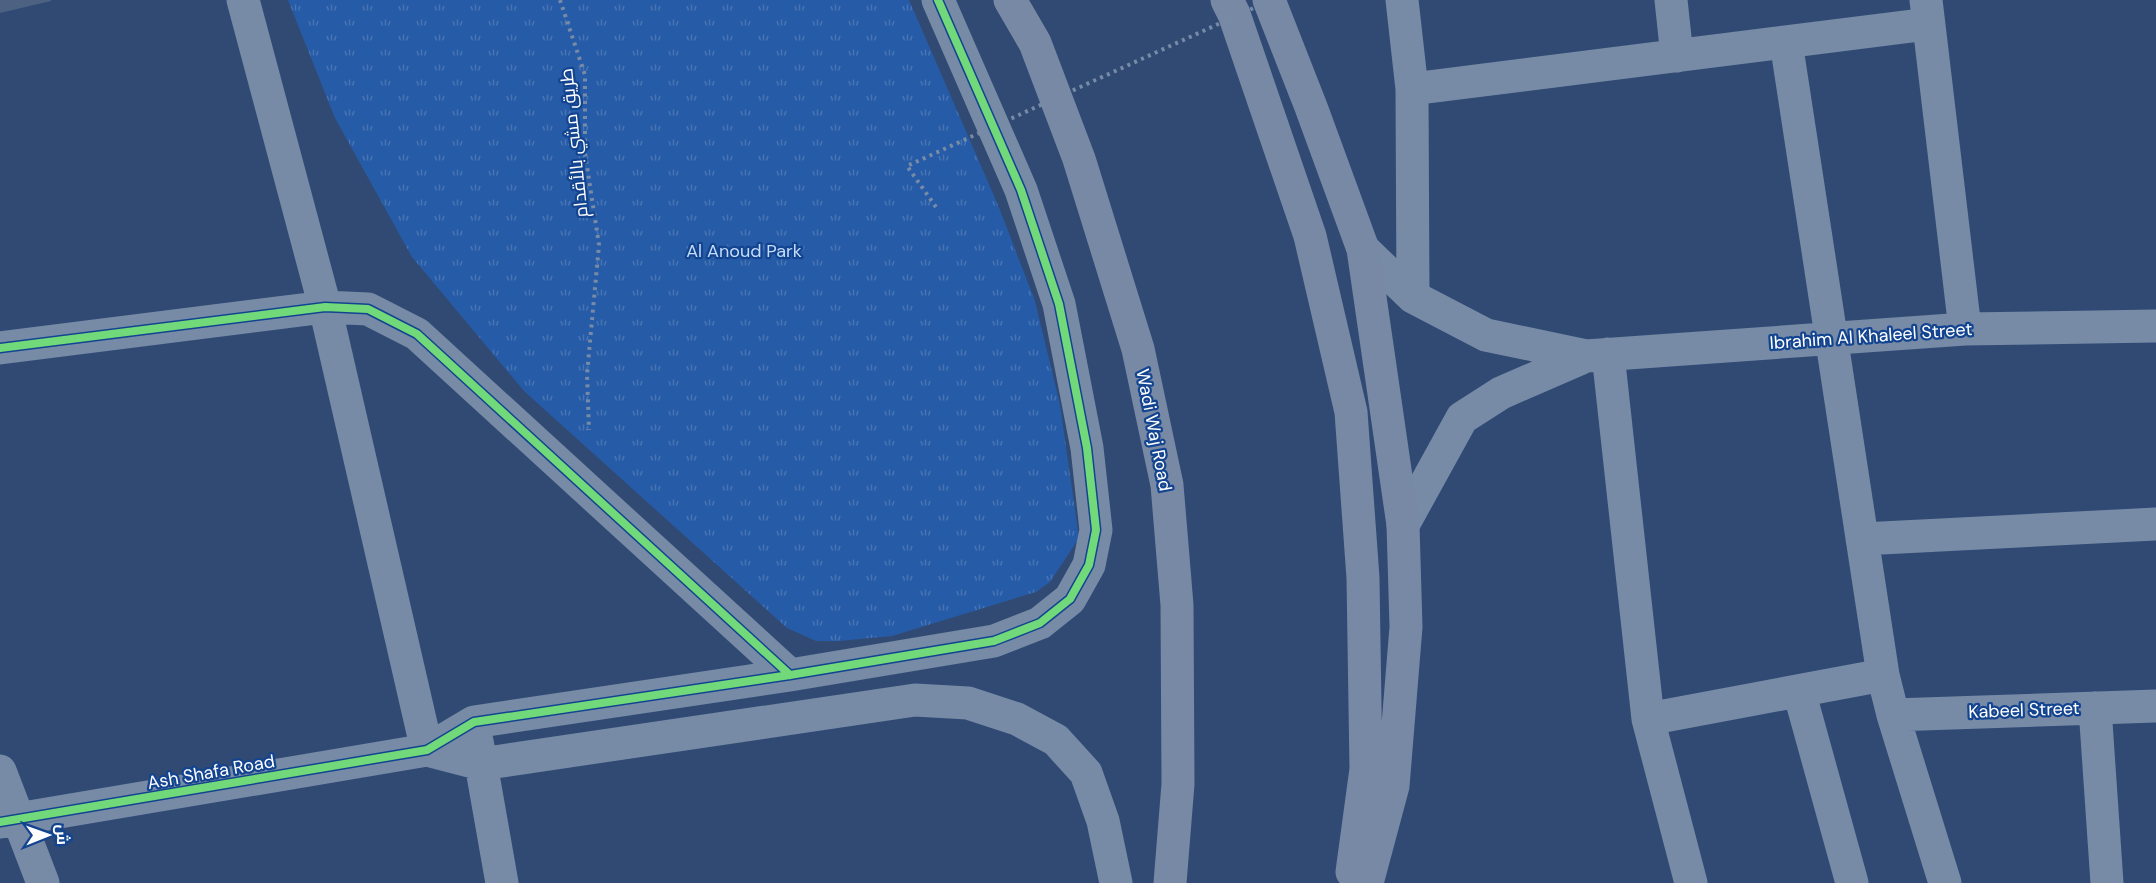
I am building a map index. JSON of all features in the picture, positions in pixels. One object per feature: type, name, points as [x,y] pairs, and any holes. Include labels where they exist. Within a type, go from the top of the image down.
[{"type":"main road","name":"Wadi Waj Road","points":[[1010,0],[1035,43],[1079,159],[1138,349],[1167,485],[1177,617],[1178,784],[1170,883]]},
{"type":"main road","points":[[1227,0],[1234,14],[1310,236],[1351,412],[1363,578],[1366,769],[1351,883]]},
{"type":"main road","points":[[1270,0],[1364,249],[1403,525],[1406,627],[1393,786],[1367,883]]},
{"type":"street","points":[[243,0],[324,307],[427,750]]},
{"type":"street","points":[[427,750],[474,722],[790,675],[994,641],[1040,623],[1070,599],[1089,565],[1096,530],[1087,448],[1059,304],[1021,190],[938,0]]},
{"type":"street","points":[[1402,0],[1413,89],[1413,297]]},
{"type":"street","points":[[1671,0],[1677,56]]},
{"type":"street","points":[[1413,89],[1786,42],[1927,12],[1965,329]]},
{"type":"street","points":[[1786,42],[1883,675],[1893,715],[1946,883]]},
{"type":"street","points":[[1364,249],[1413,297],[1486,335],[1597,355]]},
{"type":"street","points":[[0,348],[324,307],[368,309],[417,333],[790,675]]},
{"type":"street","name":"Ibrahim Al Khaleel Street","points":[[1597,355],[1965,329],[2156,326]]},
{"type":"street","points":[[1403,525],[1462,418],[1501,393],[1597,355]]},
{"type":"street","points":[[1597,355],[1648,719],[1691,883]]},
{"type":"street","points":[[1862,539],[2156,524]]},
{"type":"street","points":[[1648,719],[1883,675]]},
{"type":"street","points":[[1799,691],[1852,883]]},
{"type":"street","points":[[427,750],[481,764],[915,700],[968,703],[1017,719],[1056,740],[1086,773],[1103,821],[1116,883]]},
{"type":"street","name":"Kabeel Street","points":[[1893,715],[2156,706]]},
{"type":"street","points":[[2095,708],[2107,883]]},
{"type":"street","points":[[474,722],[502,883]]},
{"type":"street","name":"Ash Shafa Road","points":[[10,820],[427,750]]},
{"type":"street","points":[[0,771],[10,820],[43,883]]},
{"type":"path","points":[[936,207],[907,166],[1270,0]]},
{"type":"green space","name":"Al Anoud Park","points":[[288,0],[909,0],[998,205],[1035,301],[1060,405],[1079,538],[1050,582],[1036,592],[892,636],[816,641],[787,628],[524,391],[412,257],[335,118]]},
{"type":"building","points":[[0,0],[51,0],[51,1],[0,13]]},
{"type":"cycle path","points":[[0,822],[427,750],[474,722],[790,675],[994,641],[1040,623],[1070,599],[1089,565],[1096,530],[1087,448],[1059,304],[1021,190],[938,0]]},
{"type":"cycle path","points":[[0,348],[325,307],[368,309],[417,334],[790,675]]}]
